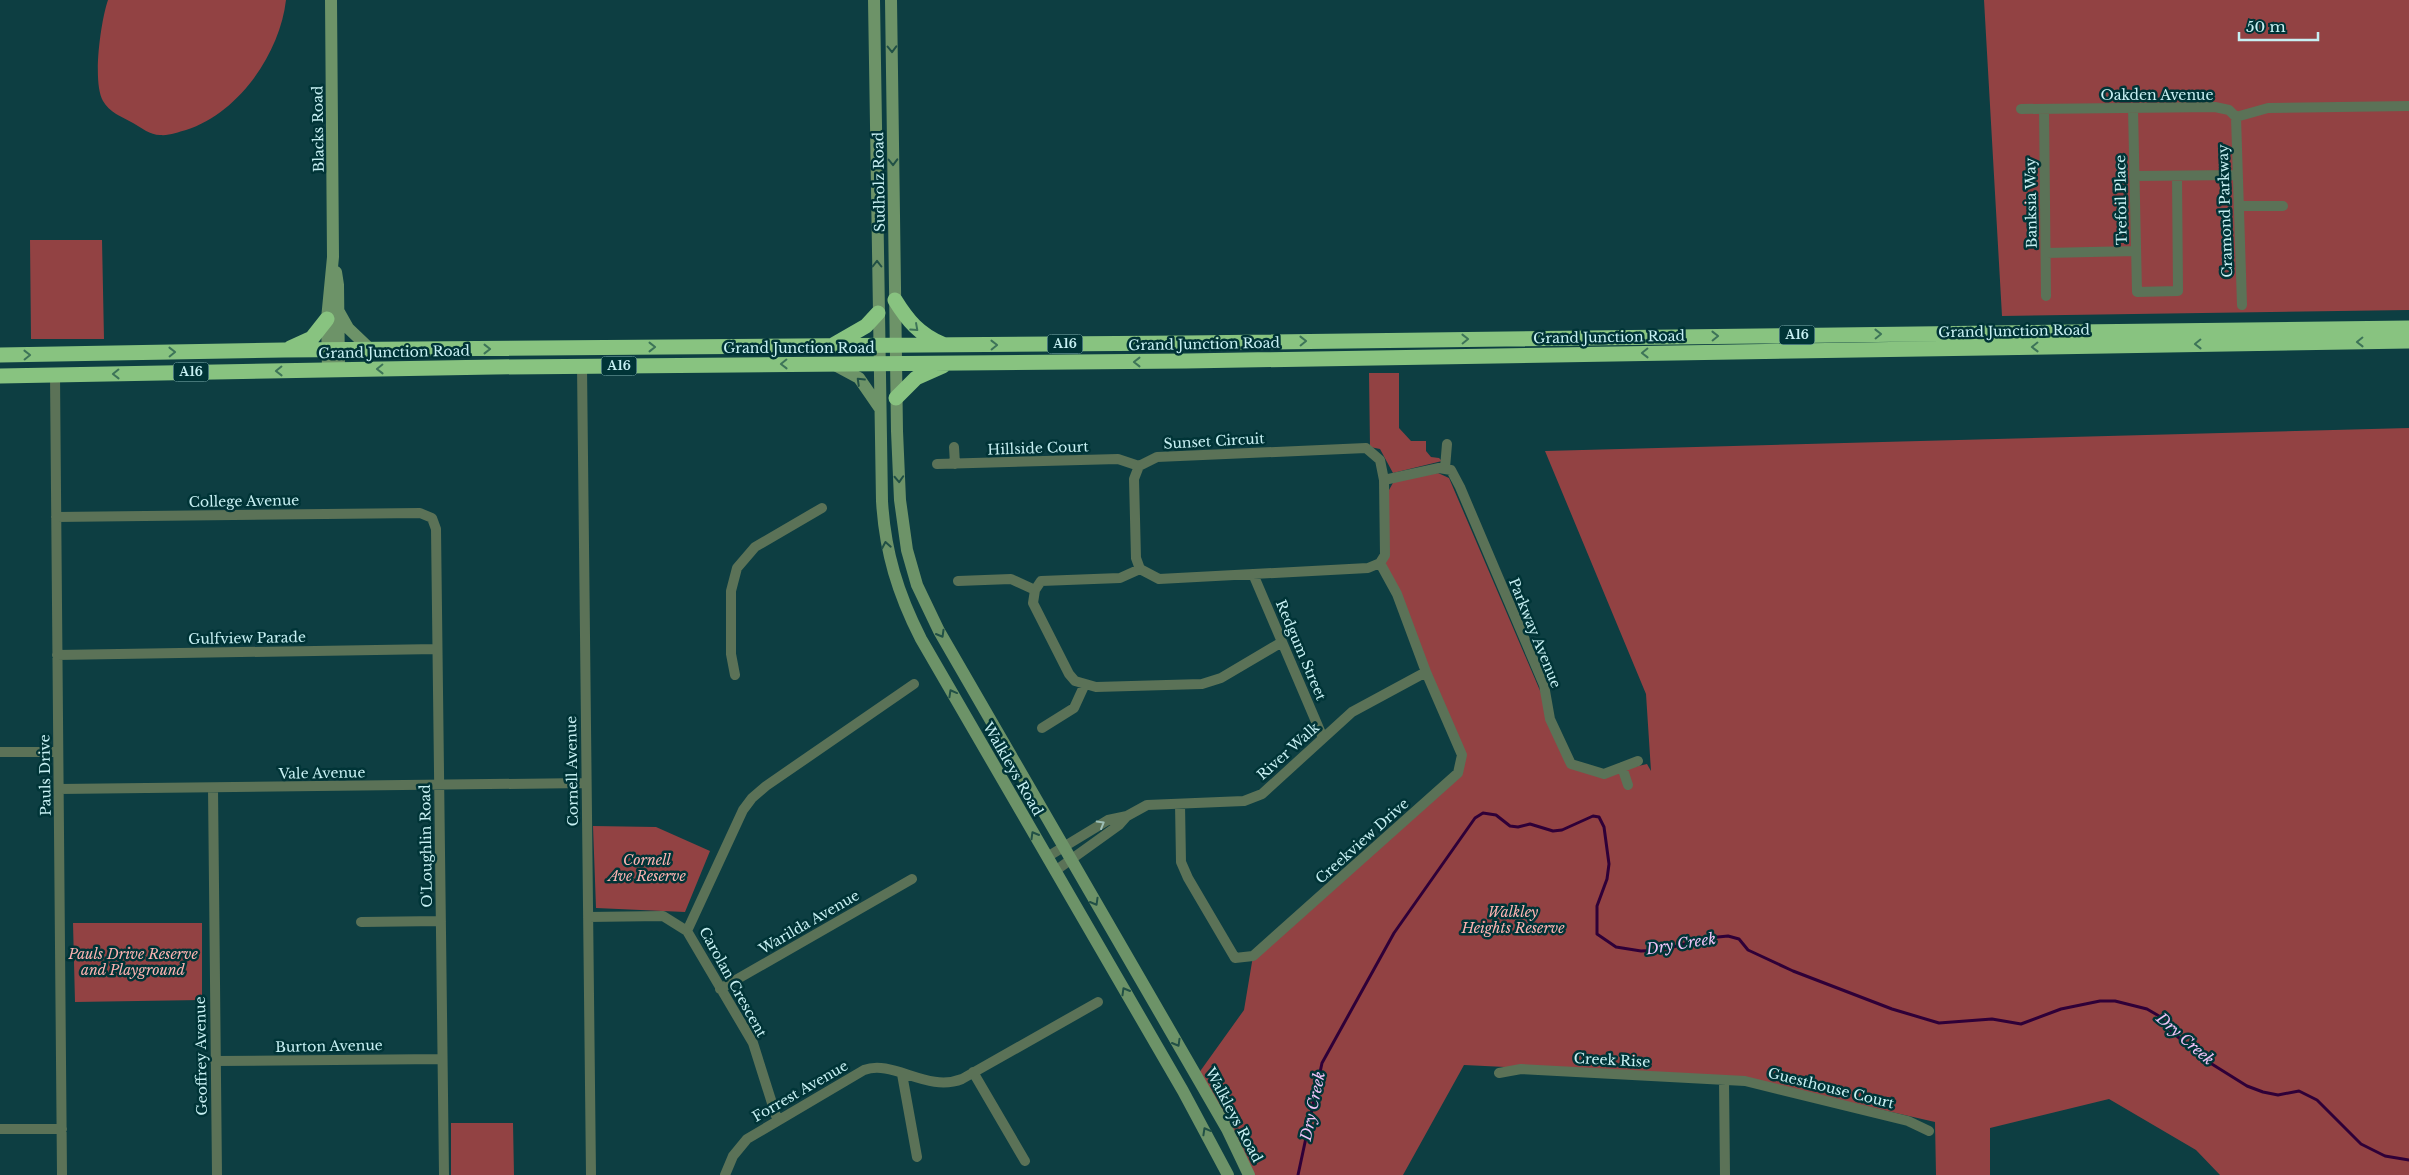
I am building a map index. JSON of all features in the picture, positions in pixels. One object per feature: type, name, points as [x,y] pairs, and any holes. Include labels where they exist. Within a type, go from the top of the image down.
[{"type":"highway","points":[[895,300],[914,327],[923,334],[946,345]]},
{"type":"highway","points":[[830,346],[866,326],[878,312]]},
{"type":"highway","points":[[284,350],[312,338],[333,314]]},
{"type":"highway","name":"Grand Junction Road","points":[[0,355],[370,349],[895,346],[2409,328]]},
{"type":"highway","points":[[2000,333],[2010,340],[2013,348]]},
{"type":"highway","name":"Grand Junction Road","points":[[0,376],[582,366],[1186,362],[2409,341]]},
{"type":"highway","points":[[581,348],[582,366]]},
{"type":"highway","points":[[54,354],[55,375]]},
{"type":"highway","points":[[896,398],[916,378],[949,363]]},
{"type":"main road","name":"Blacks Road","points":[[331,0],[333,370]]},
{"type":"main road","name":"Sudholz Road","points":[[874,0],[879,346]]},
{"type":"main road","name":"Sudholz Road","points":[[891,0],[895,363]]},
{"type":"main road","points":[[333,314],[370,349]]},
{"type":"main road","name":"Walkleys Road","points":[[879,346],[883,525],[888,555],[898,590],[926,647],[1192,1107],[1228,1175]]},
{"type":"main road","name":"Walkleys Road","points":[[895,363],[899,481],[904,531],[917,585],[938,631],[1228,1130],[1249,1175]]},
{"type":"main road","points":[[833,364],[859,378],[879,407]]},
{"type":"street","points":[[2236,117],[2268,108],[2409,106]]},
{"type":"street","name":"Oakden Avenue","points":[[2021,109],[2215,107],[2229,110],[2236,117]]},
{"type":"street","name":"Trefoil Place","points":[[2133,108],[2137,292],[2178,291],[2177,176]]},
{"type":"street","name":"Banksia Way","points":[[2044,109],[2046,296]]},
{"type":"street","name":"Cramond Parkway","points":[[2236,117],[2242,305]]},
{"type":"street","points":[[2134,176],[2238,175]]},
{"type":"street","points":[[2239,206],[2283,206]]},
{"type":"street","points":[[2046,253],[2136,251]]},
{"type":"street","name":"Cornell Avenue","points":[[582,366],[591,1175]]},
{"type":"street","name":"Pauls Drive","points":[[55,375],[62,1175]]},
{"type":"street","points":[[1384,480],[1430,469],[1445,468],[1446,444]]},
{"type":"street","points":[[954,447],[955,464]]},
{"type":"street","name":"Sunset Circuit","points":[[1139,466],[1157,457],[1366,448],[1380,460],[1384,480],[1385,556],[1380,563]]},
{"type":"street","name":"Hillside Court","points":[[937,464],[1118,459],[1139,466]]},
{"type":"street","points":[[1139,466],[1134,478],[1136,558],[1140,569],[1159,578],[1368,568],[1380,563]]},
{"type":"street","name":"Parkway Avenue","points":[[1445,468],[1451,470],[1460,487],[1544,685],[1550,719],[1571,764],[1604,774],[1638,761]]},
{"type":"street","points":[[735,675],[731,654],[731,591],[737,568],[755,547],[822,508]]},
{"type":"street","name":"College Avenue","points":[[56,517],[420,513],[432,518]]},
{"type":"street","name":"O'Loughlin Road","points":[[432,518],[436,529],[444,1175]]},
{"type":"street","name":"Creekview Drive","points":[[1180,804],[1181,862],[1188,878],[1235,958],[1253,956],[1458,773],[1462,755],[1426,672],[1397,594],[1380,563]]},
{"type":"street","points":[[1140,569],[1120,578],[1041,582],[1035,590],[1032,603],[1069,674],[1075,681],[1096,687],[1213,683],[1282,642]]},
{"type":"street","name":"Redgum Street","points":[[1253,574],[1323,738]]},
{"type":"street","points":[[958,581],[1011,579],[1035,590]]},
{"type":"street","name":"Gulfview Parade","points":[[57,655],[437,649]]},
{"type":"street","name":"River Walk","points":[[1047,857],[1108,820],[1127,816],[1147,805],[1244,801],[1262,794],[1352,712],[1426,672]]},
{"type":"street","name":"Carolan Crescent","points":[[777,1119],[752,1043],[687,931],[743,810],[752,798],[774,780],[914,684]]},
{"type":"street","points":[[1042,728],[1074,708],[1086,684]]},
{"type":"street","points":[[0,752],[58,752]]},
{"type":"street","points":[[1622,767],[1628,784]]},
{"type":"street","name":"Vale Avenue","points":[[59,789],[586,783]]},
{"type":"street","name":"Geoffrey Avenue","points":[[213,788],[217,1175]]},
{"type":"street","name":"River Walk","points":[[1055,871],[1119,825],[1127,816]]},
{"type":"street","name":"Warilda Avenue","points":[[720,989],[912,879]]},
{"type":"street","points":[[588,917],[663,916],[687,931]]},
{"type":"street","points":[[361,922],[441,921]]},
{"type":"street","name":"Forrest Avenue","points":[[726,1175],[738,1148],[747,1139],[777,1119],[864,1070],[880,1068],[948,1084],[1098,1002]]},
{"type":"street","name":"Burton Avenue","points":[[215,1061],[442,1059]]},
{"type":"street","name":"Creek Rise","points":[[1499,1073],[1521,1069],[1724,1080]]},
{"type":"street","points":[[973,1072],[1026,1162]]},
{"type":"street","points":[[902,1074],[917,1157]]},
{"type":"street","points":[[1724,1080],[1725,1175]]},
{"type":"street","name":"Guesthouse Court","points":[[1724,1080],[1745,1081],[1908,1121],[1930,1131]]},
{"type":"street","points":[[0,1130],[62,1129]]},
{"type":"green space","points":[[108,0],[286,0],[282,20],[266,60],[239,95],[223,110],[205,122],[186,130],[156,135],[149,133],[112,111],[103,101],[98,80],[98,66],[100,36]]},
{"type":"green space","points":[[1984,0],[2409,0],[2409,310],[2002,316]]},
{"type":"green space","points":[[30,240],[102,240],[104,339],[31,339]]},
{"type":"green space","points":[[1369,373],[1399,373],[1399,428],[1411,441],[1426,441],[1426,451],[1431,457],[1439,458],[1442,461],[1393,473],[1380,449],[1370,447]]},
{"type":"green space","name":"Walkley Heights Reserve","points":[[2409,428],[2409,1175],[2220,1175],[2196,1150],[2109,1099],[1990,1128],[1990,1175],[1936,1175],[1935,1122],[1743,1078],[1464,1065],[1403,1175],[1248,1175],[1196,1077],[1244,1010],[1253,956],[1458,773],[1462,755],[1380,563],[1389,490],[1394,481],[1438,473],[1449,478],[1571,763],[1604,774],[1647,764],[1651,771],[1646,694],[1545,451]]},
{"type":"green space","name":"Cornell Ave Reserve","points":[[593,826],[656,827],[710,851],[685,912],[596,908]]},
{"type":"green space","name":"Pauls Drive Reserve and Playground","points":[[73,923],[202,923],[202,1000],[75,1002]]},
{"type":"green space","points":[[451,1123],[513,1123],[514,1175],[451,1175]]},
{"type":"waterway","name":"Dry Creek","points":[[1298,1175],[1322,1063],[1394,933],[1475,818],[1483,813],[1496,815],[1510,826],[1518,827],[1530,824],[1553,831],[1562,830],[1593,816],[1599,817],[1604,827],[1609,864],[1607,879],[1597,906],[1597,934],[1616,947],[1641,951],[1661,950],[1708,938],[1728,936],[1739,939],[1748,950],[1793,971],[1892,1009],[1939,1023],[1992,1019],[2021,1024],[2061,1009],[2100,1001],[2115,1001],[2147,1009],[2159,1016],[2172,1032],[2207,1061],[2247,1086],[2278,1095],[2299,1091],[2317,1100],[2361,1144],[2385,1156],[2409,1160]]}]
